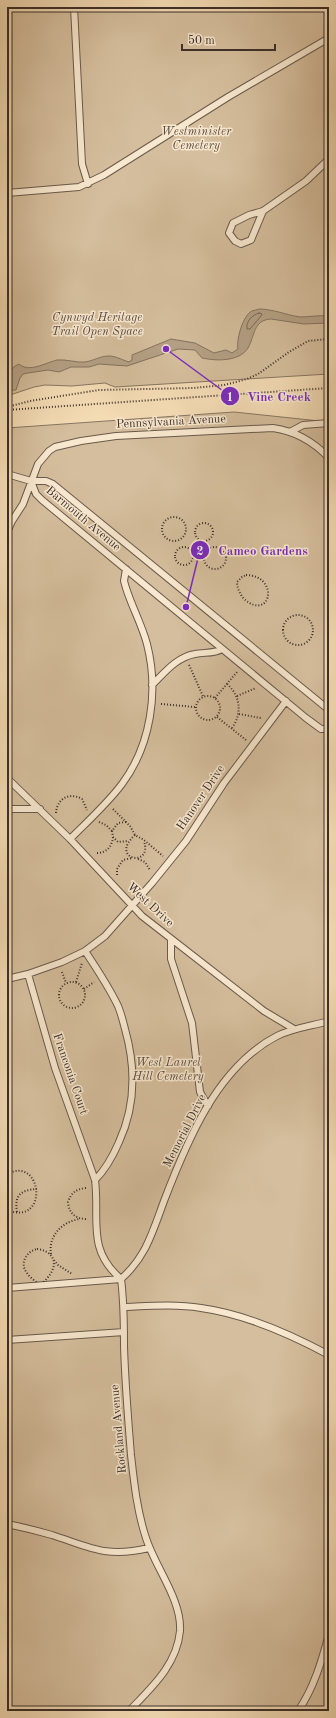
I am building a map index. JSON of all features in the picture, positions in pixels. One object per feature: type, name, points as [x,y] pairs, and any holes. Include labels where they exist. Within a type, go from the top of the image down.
[{"type":"lane","points":[[74,7],[82,164],[88,184]]},
{"type":"lane","points":[[7,193],[66,189],[88,184],[235,93],[329,38]]},
{"type":"lane","points":[[263,211],[255,234],[251,240],[241,244],[235,242],[231,238],[229,233],[234,223],[249,215],[263,211],[306,181],[329,159]]},
{"type":"lane","points":[[290,432],[303,425],[329,423]]},
{"type":"lane","name":"Pennsylvania Avenue","points":[[7,532],[23,504],[38,464],[49,451],[65,444],[116,436],[273,428],[290,432],[315,446],[329,458]]},
{"type":"lane","points":[[7,474],[31,481]]},
{"type":"lane","name":"Barmouth Avenue","points":[[329,710],[53,484],[39,480],[31,481],[36,494],[42,500],[321,729],[329,729]]},
{"type":"lane","points":[[70,839],[106,803],[122,784],[135,762],[145,737],[152,703],[152,669],[147,643],[124,581],[126,569]]},
{"type":"lane","points":[[152,685],[171,666],[186,656],[215,652],[222,649]]},
{"type":"lane","name":"Hanover Drive","points":[[7,979],[28,974],[58,963],[85,951],[105,936],[170,861],[197,826],[224,783],[286,701]]},
{"type":"lane","name":"West Drive","points":[[7,778],[84,853],[131,906],[171,940],[264,1011],[294,1030]]},
{"type":"lane","points":[[7,809],[40,809]]},
{"type":"lane","points":[[171,940],[170,949],[173,964],[192,1023],[200,1092],[208,1106]]},
{"type":"lane","points":[[85,951],[119,1008],[129,1043],[133,1075],[133,1090],[128,1118],[123,1133],[108,1164],[95,1180]]},
{"type":"lane","name":"Franconia Court","points":[[28,974],[51,1056],[95,1180],[97,1191],[96,1220],[99,1247],[106,1264],[120,1279]]},
{"type":"lane","name":"Memorial Drive","points":[[120,1279],[132,1268],[145,1250],[168,1190],[196,1128],[208,1106],[228,1077],[245,1058],[264,1043],[294,1030],[329,1021]]},
{"type":"lane","points":[[7,1288],[120,1279],[124,1307],[182,1306],[235,1315],[276,1330],[329,1355]]},
{"type":"lane","name":"Rockland Avenue","points":[[124,1307],[127,1403],[133,1470],[142,1524],[149,1548],[176,1605],[180,1633],[173,1655],[162,1675],[129,1711]]},
{"type":"lane","points":[[7,1340],[124,1332]]},
{"type":"lane","points":[[7,1524],[42,1532],[82,1546],[105,1552],[127,1552],[149,1548]]},
{"type":"lane","points":[[298,1711],[308,1696],[314,1682],[329,1634]]},
{"type":"path","points":[[7,409],[30,401],[99,390],[224,386],[258,374],[289,352],[308,341],[329,338]]},
{"type":"path","points":[[7,409],[329,388]]},
{"type":"path","points":[[173,516],[184,521],[186,529],[184,536],[177,540],[169,540],[166,538],[162,530],[162,526],[166,520],[173,516]]},
{"type":"path","points":[[201,523],[210,524],[214,532],[211,538],[206,541],[200,540],[196,536],[196,527],[201,523]]},
{"type":"path","points":[[184,546],[190,548],[193,553],[192,562],[186,565],[178,562],[175,557],[176,551],[184,546]]},
{"type":"path","points":[[217,548],[223,551],[226,558],[223,565],[217,569],[207,566],[204,560],[207,550],[217,548]]},
{"type":"path","points":[[246,575],[251,575],[261,580],[268,589],[268,601],[264,604],[257,605],[246,600],[238,590],[237,586],[239,579],[246,575]]},
{"type":"path","points":[[298,615],[308,618],[313,626],[314,631],[310,640],[301,645],[292,643],[284,636],[285,622],[293,616],[298,615]]},
{"type":"path","points":[[186,656],[203,696]]},
{"type":"path","points":[[215,698],[242,665]]},
{"type":"path","points":[[227,684],[237,696],[239,714],[232,728]]},
{"type":"path","points":[[237,696],[266,684]]},
{"type":"path","points":[[203,696],[215,698],[220,705],[219,713],[210,720],[203,720],[197,714],[195,707],[198,700],[203,696]]},
{"type":"path","points":[[152,703],[195,707]]},
{"type":"path","points":[[239,714],[272,719]]},
{"type":"path","points":[[217,716],[252,745]]},
{"type":"path","points":[[60,829],[56,812],[57,807],[63,798],[73,796],[82,800],[87,808],[88,821],[106,825],[112,831],[113,837],[112,844],[107,850],[101,853],[84,853]]},
{"type":"path","points":[[106,803],[127,823],[135,835],[144,840],[170,861]]},
{"type":"path","points":[[112,831],[118,823],[127,823]]},
{"type":"path","points":[[125,846],[135,835]]},
{"type":"path","points":[[113,837],[125,846],[127,853],[134,858],[145,862],[150,870]]},
{"type":"path","points":[[123,860],[144,854],[146,847],[144,840]]},
{"type":"path","points":[[122,843],[128,841]]},
{"type":"path","points":[[112,844],[118,842]]},
{"type":"path","points":[[115,887],[118,869],[127,853]]},
{"type":"path","points":[[76,983],[85,951]]},
{"type":"path","points":[[58,963],[66,983]]},
{"type":"path","points":[[84,989],[102,978]]},
{"type":"path","points":[[66,983],[76,983],[84,989],[85,999],[78,1007],[68,1008],[63,1005],[59,996],[59,991],[66,983]]},
{"type":"path","points":[[7,1174],[16,1172],[27,1174],[36,1183],[37,1189],[36,1200],[28,1209],[18,1212],[7,1210]]},
{"type":"path","points":[[79,1219],[71,1212],[68,1202],[73,1193],[86,1188],[97,1191]]},
{"type":"path","points":[[18,1212],[16,1203],[19,1196],[24,1191],[37,1189]]},
{"type":"path","points":[[86,1219],[79,1219],[67,1223],[59,1228],[51,1241],[50,1248],[54,1260],[63,1269],[90,1282]]},
{"type":"path","points":[[51,1254],[42,1249],[32,1250],[25,1259],[24,1269],[41,1286],[53,1270],[54,1260]]},
{"type":"green space","name":"Westminister Cemetery","points":[[7,7],[329,7],[329,374],[115,387],[105,383],[72,386],[45,385],[7,396]]},
{"type":"green space","name":"West Laurel Hill Cemetery","points":[[234,412],[329,422],[329,1711],[7,1711],[7,428]]},
{"type":"water","points":[[259,309],[300,317],[329,316],[329,323],[304,324],[271,319],[265,320],[255,329],[248,348],[244,353],[233,358],[220,360],[208,359],[202,358],[195,350],[178,349],[127,366],[99,364],[89,367],[71,367],[59,372],[48,370],[23,374],[16,390],[7,390],[10,371],[19,364],[27,368],[57,360],[85,362],[109,356],[117,357],[129,362],[132,360],[132,355],[171,339],[195,343],[214,353],[226,350],[232,353],[238,349],[239,334],[246,317],[252,311]]},
{"type":"place","name":"Vine Creek","points":[[166,349]]},
{"type":"place","name":"Cameo Gardens","points":[[186,607]]},
{"type":"park label","name":"Cynwyd Heritage Trail Open Space","points":[[97,325]]}]
